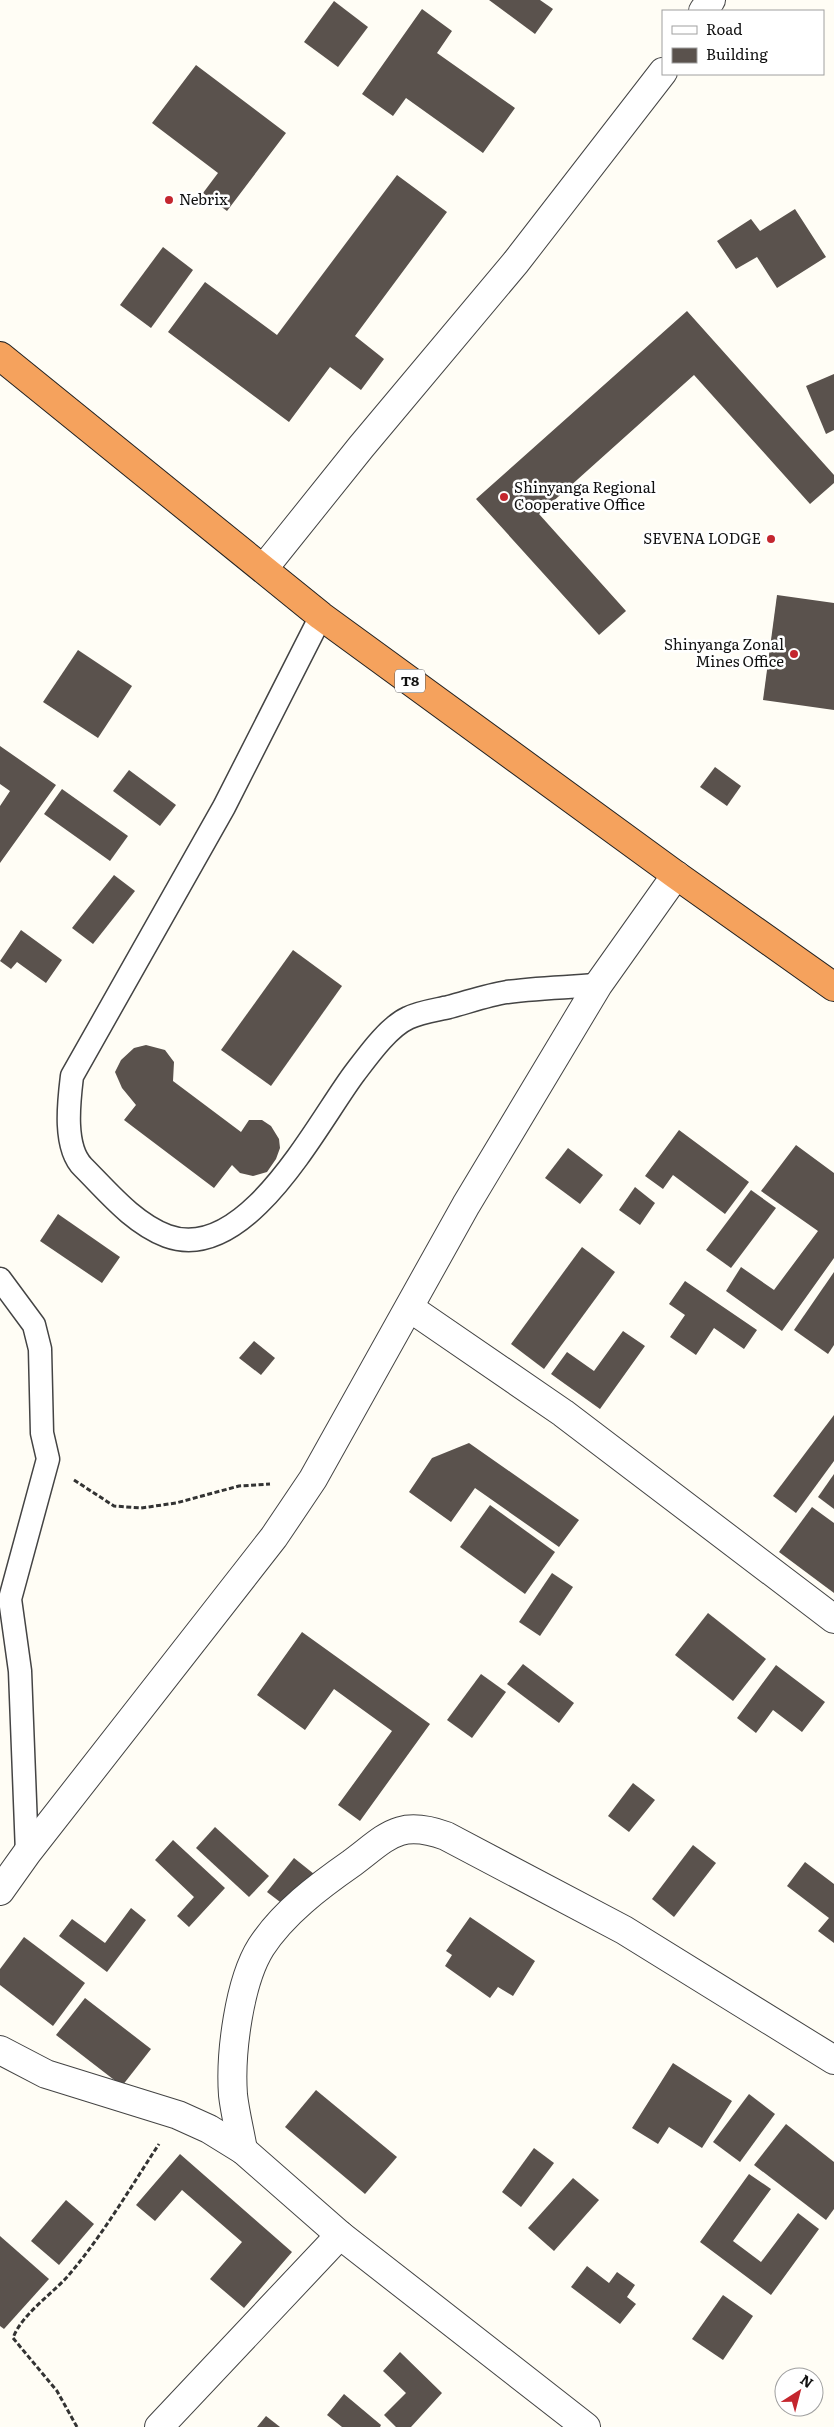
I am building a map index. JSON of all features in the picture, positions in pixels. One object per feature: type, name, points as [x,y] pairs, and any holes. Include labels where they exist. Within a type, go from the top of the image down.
[{"type":"highway","name":"T8","points":[[0,356],[321,616],[676,875],[834,987]]},
{"type":"street","points":[[264,568],[361,447],[516,262],[662,73]]},
{"type":"street","points":[[0,1891],[27,1853],[262,1552],[313,1479],[466,1205],[598,985],[676,875]]},
{"type":"street","points":[[410,1308],[563,1413],[834,1619]]},
{"type":"street","points":[[244,2150],[233,2094],[235,2046],[241,2004],[256,1957],[272,1934],[322,1884],[391,1834],[405,1829],[426,1829],[446,1836],[624,1930],[834,2060]]},
{"type":"street","points":[[0,2050],[46,2074],[178,2115],[209,2129],[244,2150],[340,2235],[586,2427]]},
{"type":"street","points":[[159,2427],[340,2235]]},
{"type":"lane","points":[[321,616],[224,807],[72,1076],[68,1109],[72,1145],[80,1164],[130,1214],[149,1227],[167,1236],[186,1241],[214,1235],[237,1223],[271,1193],[376,1044],[408,1018],[506,992],[598,985]]},
{"type":"lane","points":[[0,1279],[34,1325],[40,1349],[42,1433],[48,1459],[10,1599],[20,1671],[27,1853]]},
{"type":"path","points":[[48,1459],[88,1490],[114,1506],[141,1508],[176,1503],[239,1486],[313,1479]]},
{"type":"path","points":[[77,2427],[57,2391],[13,2338],[22,2322],[68,2275],[109,2220],[178,2115]]},
{"type":"building","points":[[489,0],[540,0],[553,9],[535,34]]},
{"type":"building","points":[[334,1],[368,27],[338,67],[304,42]]},
{"type":"building","points":[[422,9],[452,31],[437,53],[515,108],[483,153],[406,98],[393,116],[362,94]]},
{"type":"building","points":[[196,65],[286,133],[227,211],[203,193],[218,173],[152,123]]},
{"type":"building","points":[[397,175],[447,212],[355,336],[384,359],[361,390],[330,367],[289,422],[168,332],[205,282],[277,335]]},
{"type":"building","points":[[795,209],[826,257],[777,288],[757,257],[736,269],[717,241],[751,219],[760,231]]},
{"type":"building","points":[[163,247],[193,270],[151,328],[120,305]]},
{"type":"building","points":[[687,311],[834,475],[834,483],[810,504],[694,375],[539,514],[626,611],[599,635],[476,499]]},
{"type":"building","points":[[834,374],[834,430],[826,434],[806,386]]},
{"type":"building","points":[[777,595],[834,603],[834,710],[763,700]]},
{"type":"building","points":[[78,650],[132,686],[98,738],[43,702]]},
{"type":"building","points":[[0,746],[56,785],[0,863],[0,806],[10,791],[0,784]]},
{"type":"building","points":[[715,767],[741,786],[727,806],[700,787]]},
{"type":"building","points":[[129,770],[176,805],[160,826],[113,791]]},
{"type":"building","points":[[62,789],[128,836],[110,861],[44,814]]},
{"type":"building","points":[[114,875],[135,891],[93,944],[72,928]]},
{"type":"building","points":[[21,930],[62,960],[46,983],[17,962],[11,969],[0,961]]},
{"type":"building","points":[[293,950],[342,986],[271,1086],[221,1050]]},
{"type":"building","points":[[146,1045],[165,1050],[174,1062],[173,1081],[241,1132],[249,1120],[262,1120],[271,1126],[279,1139],[280,1148],[276,1159],[267,1172],[253,1176],[240,1173],[232,1165],[214,1188],[124,1120],[136,1105],[122,1088],[115,1072],[121,1060],[134,1048]]},
{"type":"building","points":[[679,1130],[749,1182],[725,1214],[673,1175],[663,1189],[645,1176]]},
{"type":"building","points":[[796,1145],[834,1173],[834,1258],[782,1331],[726,1291],[741,1267],[774,1290],[818,1231],[761,1191]]},
{"type":"building","points":[[568,1148],[603,1175],[580,1204],[545,1178]]},
{"type":"building","points":[[635,1187],[655,1203],[640,1225],[619,1210]]},
{"type":"building","points":[[751,1190],[776,1208],[731,1268],[706,1250]]},
{"type":"building","points":[[58,1214],[120,1257],[102,1283],[40,1241]]},
{"type":"building","points":[[582,1247],[615,1272],[544,1369],[511,1344]]},
{"type":"building","points":[[834,1272],[834,1345],[828,1354],[794,1330]]},
{"type":"building","points":[[685,1281],[757,1330],[744,1349],[714,1328],[696,1355],[670,1337],[685,1315],[669,1304]]},
{"type":"building","points":[[623,1331],[645,1346],[600,1409],[551,1374],[567,1352],[594,1371]]},
{"type":"building","points":[[254,1341],[275,1358],[261,1375],[239,1358]]},
{"type":"building","points":[[834,1415],[834,1461],[796,1513],[773,1496]]},
{"type":"building","points":[[469,1443],[579,1520],[559,1547],[475,1488],[451,1522],[409,1492],[432,1458]]},
{"type":"building","points":[[834,1474],[834,1509],[818,1497]]},
{"type":"building","points":[[490,1505],[555,1552],[525,1594],[460,1547]]},
{"type":"building","points":[[812,1507],[834,1523],[834,1593],[779,1552]]},
{"type":"building","points":[[552,1573],[573,1587],[540,1636],[519,1622]]},
{"type":"building","points":[[708,1613],[766,1659],[733,1701],[675,1655]]},
{"type":"building","points":[[302,1632],[430,1724],[360,1821],[338,1805],[392,1731],[334,1689],[305,1730],[257,1695]]},
{"type":"building","points":[[523,1664],[574,1703],[559,1723],[507,1684]]},
{"type":"building","points":[[776,1665],[825,1702],[802,1732],[773,1710],[756,1733],[737,1718]]},
{"type":"building","points":[[481,1674],[506,1692],[472,1738],[447,1720]]},
{"type":"building","points":[[633,1783],[655,1800],[629,1832],[608,1816]]},
{"type":"building","points":[[215,1827],[269,1876],[249,1897],[196,1848]]},
{"type":"building","points":[[173,1840],[225,1888],[189,1927],[177,1916],[194,1897],[155,1860]]},
{"type":"building","points":[[693,1845],[716,1863],[674,1917],[652,1899]]},
{"type":"building","points":[[294,1858],[314,1874],[288,1908],[267,1892]]},
{"type":"building","points":[[805,1862],[834,1884],[834,1943],[818,1931],[829,1918],[787,1886]]},
{"type":"building","points":[[131,1908],[146,1920],[107,1972],[59,1936],[72,1919],[105,1943]]},
{"type":"building","points":[[470,1917],[535,1961],[513,1996],[498,1987],[490,1998],[445,1966],[452,1955],[446,1951]]},
{"type":"building","points":[[24,1937],[85,1983],[53,2026],[0,1985],[0,1969]]},
{"type":"building","points":[[85,1998],[151,2049],[122,2086],[56,2035]]},
{"type":"building","points":[[673,2063],[732,2101],[702,2148],[669,2127],[658,2144],[632,2128]]},
{"type":"building","points":[[316,2090],[397,2157],[365,2194],[285,2127]]},
{"type":"building","points":[[749,2094],[775,2114],[740,2162],[713,2142]]},
{"type":"building","points":[[786,2124],[834,2162],[834,2209],[826,2220],[754,2165]]},
{"type":"building","points":[[534,2148],[554,2163],[521,2207],[502,2192]]},
{"type":"building","points":[[180,2154],[292,2252],[244,2308],[210,2279],[242,2242],[182,2190],[155,2221],[136,2205]]},
{"type":"building","points":[[749,2174],[771,2189],[733,2241],[761,2262],[798,2213],[819,2229],[771,2295],[700,2242]]},
{"type":"building","points":[[573,2178],[599,2200],[554,2251],[528,2228]]},
{"type":"building","points":[[66,2200],[94,2224],[59,2265],[31,2241]]},
{"type":"building","points":[[0,2236],[49,2279],[4,2329],[0,2326]]},
{"type":"building","points":[[587,2266],[609,2283],[617,2272],[635,2285],[627,2297],[636,2304],[620,2324],[571,2287]]},
{"type":"building","points":[[723,2295],[753,2316],[723,2360],[692,2339]]},
{"type":"building","points":[[400,2352],[442,2393],[411,2427],[396,2427],[384,2415],[406,2393],[383,2371]]},
{"type":"building","points":[[344,2394],[381,2425],[380,2427],[342,2427],[327,2415]]},
{"type":"building","points":[[266,2416],[280,2427],[257,2427]]},
{"type":"place","name":"Nebrix","points":[[169,200]]},
{"type":"place","name":"Shinyanga Regional Cooperative Office","points":[[504,497]]},
{"type":"place","name":"SEVENA LODGE","points":[[771,539]]},
{"type":"place","name":"Shinyanga Zonal Mines Office","points":[[794,654]]}]
